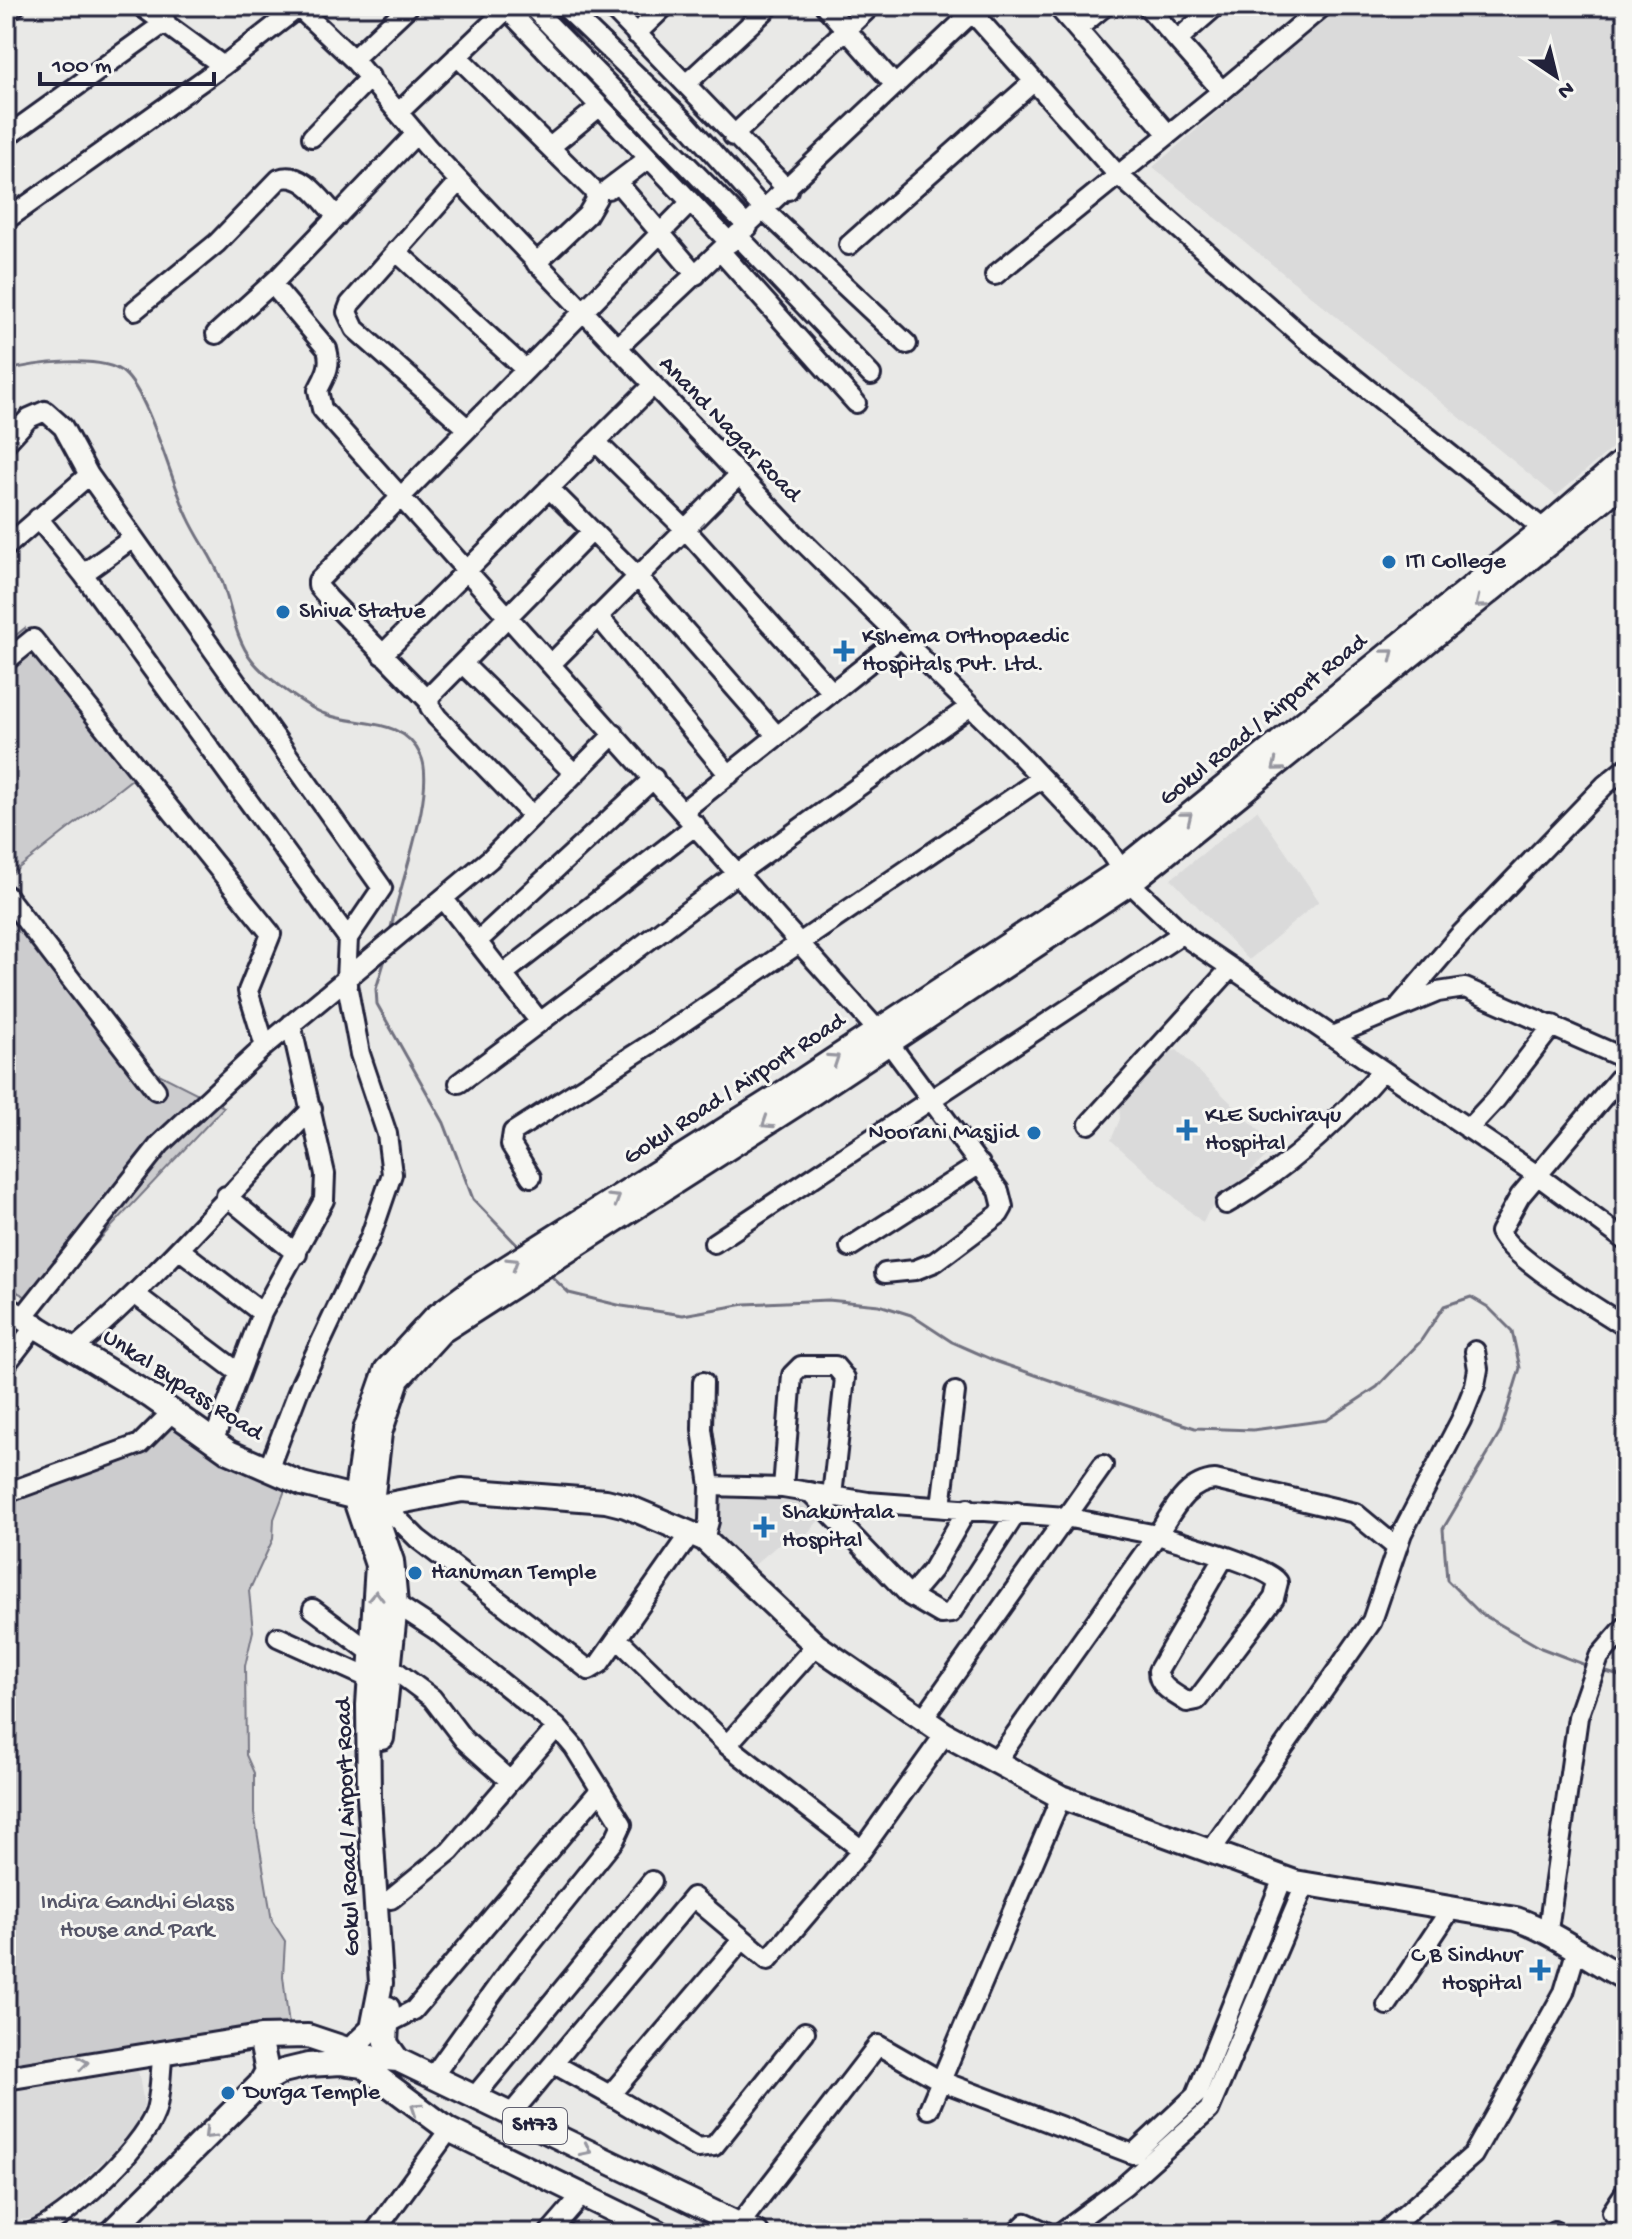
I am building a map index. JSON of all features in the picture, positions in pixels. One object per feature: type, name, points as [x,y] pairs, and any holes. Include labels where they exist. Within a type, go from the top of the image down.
[{"type":"main road","name":"Gokul Road / Airport Road","points":[[1550,535],[1626,458]]},
{"type":"main road","name":"Gokul Road / Airport Road","points":[[398,2060],[388,2049],[384,2014],[369,1797],[377,1667],[377,1565],[370,1502],[380,1433],[398,1379],[436,1327],[482,1294],[1126,876],[1550,535],[1626,481]]},
{"type":"main road","name":"Unkal Bypass Road","points":[[22,1316],[75,1348],[213,1442],[302,1484],[370,1502]]},
{"type":"main road","points":[[370,1502],[462,1490],[498,1490],[606,1501],[698,1536],[816,1645],[945,1734],[1061,1797],[1294,1882],[1514,1918],[1548,1930],[1576,1952],[1626,1979]]},
{"type":"main road","name":"Gokul Road / Airport Road","points":[[370,1502],[392,1561],[396,1604],[377,1667],[391,1899],[384,2014]]},
{"type":"main road","points":[[362,2058],[372,2029],[384,2014]]},
{"type":"main road","name":"SH73","points":[[6,2078],[260,2037],[308,2036],[362,2058],[449,2130],[660,2233]]},
{"type":"main road","points":[[260,2037],[267,2071],[260,2084]]},
{"type":"main road","name":"SH73","points":[[110,2233],[260,2084],[283,2071],[362,2058],[398,2060],[748,2229]]},
{"type":"street","points":[[6,13],[15,6]]},
{"type":"street","points":[[141,6],[223,66]]},
{"type":"street","points":[[353,59],[409,6]]},
{"type":"street","points":[[531,6],[734,240],[856,403]]},
{"type":"street","points":[[564,6],[687,124],[765,211],[907,344]]},
{"type":"street","points":[[610,6],[788,190]]},
{"type":"street","points":[[636,34],[665,6]]},
{"type":"street","points":[[686,84],[770,6]]},
{"type":"street","points":[[825,6],[895,85]]},
{"type":"street","points":[[733,136],[871,6]]},
{"type":"street","points":[[1057,6],[1168,134]]},
{"type":"street","points":[[1077,29],[1105,6]]},
{"type":"street","points":[[1147,6],[1222,91]]},
{"type":"street","points":[[1177,40],[1216,6]]},
{"type":"street","points":[[995,275],[1323,6]]},
{"type":"street","points":[[6,220],[223,66],[298,7]]},
{"type":"street","name":"Anand Nagar Road","points":[[298,7],[370,77],[459,181],[738,476],[968,708],[991,725],[1105,845],[1126,876],[1183,933],[1229,970],[1537,1175],[1626,1241]]},
{"type":"street","points":[[399,112],[507,7],[690,203],[734,240],[871,375]]},
{"type":"street","points":[[618,347],[788,190],[976,9],[1033,82],[1117,174],[1304,338],[1550,535]]},
{"type":"street","points":[[6,137],[166,22]]},
{"type":"street","points":[[457,56],[597,198]]},
{"type":"street","points":[[312,137],[370,77]]},
{"type":"street","points":[[849,245],[1033,82]]},
{"type":"street","points":[[550,147],[599,107]]},
{"type":"street","points":[[216,334],[272,284],[416,134]]},
{"type":"street","points":[[536,263],[587,215],[597,198],[649,158]]},
{"type":"street","points":[[135,310],[217,243],[279,179],[289,175],[299,178],[337,217]]},
{"type":"street","points":[[459,181],[350,304],[349,321],[467,428]]},
{"type":"street","points":[[617,182],[696,275]]},
{"type":"street","points":[[532,815],[437,717],[428,700],[323,592],[318,581],[690,203]]},
{"type":"street","points":[[396,251],[526,370]]},
{"type":"street","points":[[272,284],[327,349],[330,360],[328,371],[318,390],[322,409],[469,569],[883,1036],[1003,1199],[999,1214],[935,1262],[915,1270],[885,1273]]},
{"type":"street","points":[[382,655],[652,386]]},
{"type":"street","points":[[6,443],[29,418],[45,411],[63,427],[89,475],[382,884],[380,896],[348,938],[346,979],[360,1054],[387,1134],[392,1174],[370,1238],[301,1384],[268,1470]]},
{"type":"street","points":[[596,442],[685,529],[832,692]]},
{"type":"street","points":[[6,547],[89,475]]},
{"type":"street","points":[[552,663],[738,476]]},
{"type":"street","points":[[549,488],[637,576],[777,736]]},
{"type":"street","points":[[38,518],[83,574],[348,938]]},
{"type":"street","points":[[428,700],[592,531]]},
{"type":"street","points":[[83,574],[133,538]]},
{"type":"street","points":[[598,616],[729,775]]},
{"type":"street","points":[[6,661],[33,639],[271,934],[248,991],[265,1046]]},
{"type":"street","points":[[503,974],[690,818],[729,775],[899,639]]},
{"type":"street","points":[[463,664],[575,774]]},
{"type":"street","points":[[459,1083],[738,873],[968,708]]},
{"type":"street","points":[[6,1364],[22,1316],[160,1144],[265,1046],[490,859],[614,734]]},
{"type":"street","points":[[1395,1010],[1469,926],[1605,785],[1626,768]]},
{"type":"street","points":[[479,940],[654,778]]},
{"type":"street","points":[[531,1177],[511,1145],[513,1132],[800,943],[1042,778]]},
{"type":"street","points":[[6,895],[156,1090]]},
{"type":"street","points":[[443,898],[479,940],[540,1022]]},
{"type":"street","points":[[714,1243],[1183,933]]},
{"type":"street","points":[[1089,1124],[1229,970]]},
{"type":"street","points":[[1332,1036],[1438,992],[1465,988],[1626,1059]]},
{"type":"street","points":[[213,1442],[262,1313],[324,1200],[326,1189],[312,1109],[291,1024]]},
{"type":"street","points":[[1468,1129],[1496,1099],[1553,1025]]},
{"type":"street","points":[[1626,1070],[1537,1175],[1505,1217],[1500,1232],[1504,1242],[1626,1327]]},
{"type":"street","points":[[1226,1204],[1268,1180],[1353,1104],[1381,1072]]},
{"type":"street","points":[[75,1348],[136,1295],[226,1196],[312,1109]]},
{"type":"street","points":[[850,1247],[980,1164]]},
{"type":"street","points":[[226,1196],[297,1254]]},
{"type":"street","points":[[179,1249],[262,1313]]},
{"type":"street","points":[[136,1295],[238,1372]]},
{"type":"street","points":[[1210,1852],[1372,1621],[1396,1547],[1466,1408],[1478,1369],[1475,1351]]},
{"type":"street","points":[[783,1488],[792,1375],[801,1366],[835,1366],[845,1378],[832,1496]]},
{"type":"street","points":[[370,1502],[583,1668],[594,1669],[698,1536],[711,1505],[702,1429],[703,1382]]},
{"type":"street","points":[[941,1506],[955,1392]]},
{"type":"street","points":[[6,1493],[140,1444],[172,1412]]},
{"type":"street","points":[[923,1719],[1103,1465]]},
{"type":"street","points":[[995,1763],[1187,1491],[1203,1481],[1215,1480],[1355,1513],[1396,1547]]},
{"type":"street","points":[[710,1486],[783,1488],[832,1496],[1065,1517],[1157,1535],[1224,1557],[1274,1576],[1278,1590],[1202,1694],[1187,1702],[1160,1681],[1158,1671],[1224,1557]]},
{"type":"street","points":[[810,1492],[910,1596],[941,1614],[951,1613],[1017,1512]]},
{"type":"street","points":[[910,1596],[932,1570],[968,1508]]},
{"type":"street","points":[[396,1604],[436,1630],[557,1727],[574,1747],[620,1817],[621,1832],[502,1980],[433,2076]]},
{"type":"street","points":[[313,1609],[377,1667]]},
{"type":"street","points":[[1548,1930],[1582,1703],[1599,1657],[1626,1626]]},
{"type":"street","points":[[278,1637],[377,1667],[432,1698],[464,1740],[510,1781]]},
{"type":"street","points":[[617,1638],[727,1745],[862,1850]]},
{"type":"street","points":[[727,1745],[816,1645]]},
{"type":"street","points":[[391,1899],[450,1851],[557,1727]]},
{"type":"street","points":[[511,2114],[693,1897],[768,1960],[862,1850],[945,1734]]},
{"type":"street","points":[[384,2014],[414,2010],[600,1790]]},
{"type":"street","points":[[929,2109],[1061,1797]]},
{"type":"street","points":[[475,2096],[652,1881]]},
{"type":"street","points":[[748,2229],[878,2045],[941,2081],[1133,2154],[1196,2095],[1294,1882]]},
{"type":"street","points":[[1060,2233],[1124,2186],[1209,2110],[1294,1882]]},
{"type":"street","points":[[1387,2005],[1452,1907]]},
{"type":"street","points":[[610,2095],[743,1939]]},
{"type":"street","points":[[1384,2233],[1473,2155],[1564,1992],[1576,1952]]},
{"type":"street","points":[[554,2064],[698,2148],[706,2149],[714,2146],[805,2032]]},
{"type":"street","points":[[31,2233],[57,2222],[145,2133],[156,2109],[163,2051]]},
{"type":"street","points":[[374,2233],[449,2130]]},
{"type":"street","points":[[1612,2212],[1626,2191]]},
{"type":"street","points":[[549,2233],[582,2195]]},
{"type":"street","points":[[1016,2233],[1026,2223],[1048,2233]]},
{"type":"shaded area","points":[[1340,6],[1626,6],[1626,436],[1556,496],[1153,167]]},
{"type":"shaded area","points":[[1257,810],[1319,901],[1249,960],[1171,879]]},
{"type":"shaded area","name":"KLE Suchirayu Hospital","points":[[1177,1050],[1276,1147],[1208,1212],[1203,1223],[1111,1140],[1120,1119],[1119,1100],[1155,1056]]},
{"type":"shaded area","name":"Shakuntala Hospital","points":[[717,1494],[804,1498],[822,1517],[796,1546],[787,1537],[745,1573],[712,1536]]},
{"type":"shaded area","points":[[138,2070],[144,2105],[133,2134],[40,2219],[13,2220],[6,2226],[6,2089]]},
{"type":"green space","points":[[25,628],[137,775],[6,878],[6,643]]},
{"type":"green space","points":[[6,885],[131,1060],[224,1107],[39,1304],[6,1286]]},
{"type":"green space","name":"Indira Gandhi Glass House and Park","points":[[169,1418],[287,1485],[274,1519],[273,1539],[249,1591],[253,1631],[245,1666],[246,1755],[254,1773],[254,1813],[272,1921],[285,1941],[283,1976],[289,2026],[6,2070],[6,1498],[147,1446]]},
{"type":"waterway","points":[[6,371],[49,363],[84,362],[114,367],[124,373],[143,400],[181,502],[218,573],[237,632],[252,660],[275,682],[317,710],[338,718],[391,729],[413,743],[421,756],[425,772],[424,792],[390,933]]},
{"type":"waterway","points":[[386,956],[376,989],[377,1004],[444,1123],[473,1199],[520,1248]]},
{"type":"waterway","points":[[550,1275],[569,1293],[622,1306],[683,1315],[745,1304],[828,1300],[879,1305],[911,1315],[952,1342],[995,1361],[1061,1384],[1195,1428],[1253,1430],[1327,1420],[1377,1387],[1420,1342],[1444,1306],[1471,1297],[1488,1307],[1512,1331],[1520,1368],[1500,1433],[1443,1529],[1447,1580],[1480,1613],[1541,1648],[1588,1666]]},
{"type":"waterway","points":[[1603,1671],[1626,1678]]},
{"type":"place","name":"ITI College","points":[[1389,562]]},
{"type":"place","name":"Shiva Statue","points":[[283,612]]},
{"type":"place","name":"Kshema Orthopaedic Hospitals Pvt. Ltd.","points":[[844,651]]},
{"type":"place","name":"KLE Suchirayu Hospital","points":[[1187,1130]]},
{"type":"place","name":"Noorani Masjid","points":[[1034,1133]]},
{"type":"place","name":"Shakuntala Hospital","points":[[764,1527]]},
{"type":"place","name":"Hanuman Temple","points":[[415,1573]]},
{"type":"place","name":"C B Sindhur Hospital","points":[[1540,1970]]},
{"type":"place","name":"Durga Temple","points":[[228,2093]]}]
